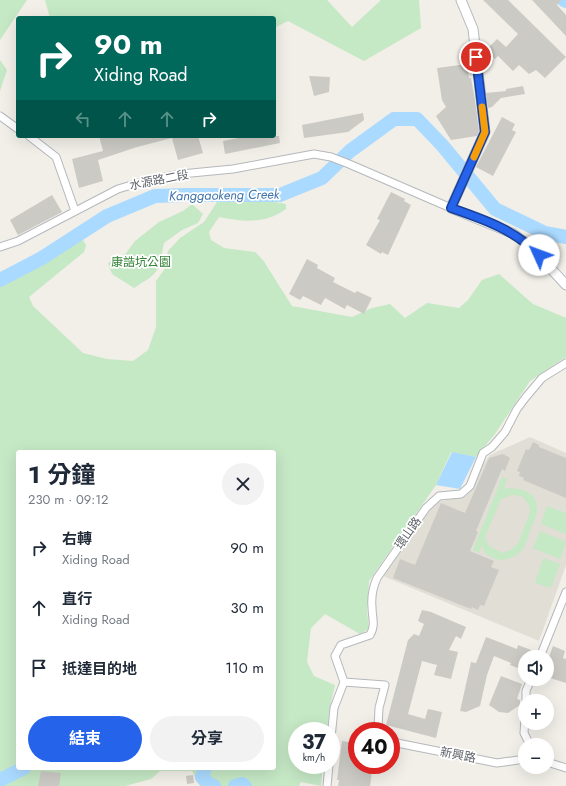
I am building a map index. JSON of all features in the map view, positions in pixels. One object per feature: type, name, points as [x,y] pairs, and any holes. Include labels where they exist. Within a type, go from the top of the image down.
[{"type":"street","points":[[461,0],[473,29],[485,132],[451,208],[487,222],[518,237],[529,245],[566,285]]},
{"type":"street","points":[[0,116],[16,128]]},
{"type":"street","points":[[32,138],[56,157],[75,211]]},
{"type":"street","name":"水源路二段","points":[[0,247],[18,242],[118,189],[145,181],[181,174],[233,169],[314,154],[331,157],[349,164],[451,208]]},
{"type":"street","name":"環山路","points":[[344,682],[335,656],[341,645],[370,635],[374,627],[372,607],[373,587],[377,578],[426,508],[439,496],[461,494],[470,486],[483,453],[492,447],[505,432],[517,409],[542,378],[566,363]]},
{"type":"street","points":[[543,650],[566,592]]},
{"type":"street","points":[[333,722],[334,708],[344,682],[385,685],[379,708],[378,722]]},
{"type":"street","name":"新興路","points":[[400,744],[497,762],[518,760]]},
{"type":"street","points":[[554,764],[566,768]]},
{"type":"street","points":[[327,786],[328,774]]},
{"type":"shaded area","points":[[530,437],[566,453],[566,565],[539,641],[383,576],[429,511],[440,501],[466,496],[473,489],[483,464],[490,455]]},
{"type":"green space","points":[[0,0],[27,0],[16,16],[0,40]]},
{"type":"green space","points":[[45,0],[327,0],[352,27],[381,0],[419,0],[421,28],[364,61],[288,21],[276,27],[276,16],[49,16]]},
{"type":"green space","points":[[0,60],[7,70],[0,91]]},
{"type":"green space","points":[[269,201],[286,204],[286,209],[278,214],[262,219],[245,221],[219,217],[209,232],[211,240],[224,248],[255,252],[263,260],[292,306],[352,317],[372,308],[390,304],[405,318],[427,303],[459,308],[468,300],[482,280],[499,274],[533,304],[566,318],[566,357],[530,381],[495,434],[476,457],[451,452],[436,485],[369,581],[367,611],[369,629],[360,634],[325,614],[311,628],[307,662],[314,676],[335,685],[328,722],[288,722],[288,774],[322,774],[321,786],[301,782],[299,786],[200,786],[192,771],[160,771],[151,779],[125,786],[0,786],[0,285],[21,275],[75,243],[83,240],[86,245],[84,252],[29,297],[33,306],[83,353],[107,359],[133,361],[148,350],[156,327],[156,281],[164,270],[168,251],[180,238],[204,222],[217,202]]},
{"type":"green space","name":"康誥坑公園","points":[[192,204],[203,214],[198,223],[182,230],[164,243],[161,260],[154,274],[134,288],[112,274],[108,263],[126,253],[135,241],[159,222],[183,211]]},
{"type":"green space","points":[[502,477],[507,479],[504,489],[516,488],[527,492],[535,499],[537,511],[525,546],[521,552],[511,558],[499,560],[486,554],[482,545],[479,553],[473,550]],"holes":[[[512,495],[522,496],[529,505],[530,512],[518,543],[511,550],[502,553],[489,546],[485,537],[501,499]]]},
{"type":"green space","points":[[547,506],[566,513],[566,534],[541,524]]},
{"type":"green space","points":[[540,531],[566,542],[560,559],[533,548]]},
{"type":"green space","points":[[543,558],[560,564],[551,588],[535,583]]},
{"type":"water","points":[[452,452],[476,457],[460,489],[436,485]]},
{"type":"building","points":[[483,0],[508,0],[566,57],[545,78],[536,70],[529,74],[519,65],[513,71],[498,56],[495,59],[486,50],[497,39],[506,47],[518,34]]},
{"type":"building","points":[[532,0],[561,0],[557,5],[566,15],[566,36]]},
{"type":"building","points":[[467,64],[475,100],[479,131],[477,136],[451,140],[436,116],[446,107],[442,100],[437,68]]},
{"type":"building","points":[[309,76],[330,77],[329,92],[314,96]]},
{"type":"building","points":[[523,86],[525,94],[501,98],[492,107],[488,108],[486,93],[506,91],[506,89]]},
{"type":"building","points":[[363,113],[364,120],[348,132],[304,138],[302,125]]},
{"type":"building","points":[[502,117],[515,124],[512,130],[516,132],[493,176],[476,167]]},
{"type":"building","points":[[276,136],[279,136],[280,143],[225,154],[223,141],[238,138],[276,138]]},
{"type":"building","points":[[100,138],[172,138],[137,147],[98,160],[103,181],[79,188],[72,159],[103,151]]},
{"type":"building","points":[[172,138],[199,138],[203,153],[178,160]]},
{"type":"building","points":[[391,192],[405,199],[404,201],[411,205],[388,255],[382,252],[381,254],[366,245],[380,220],[377,219]]},
{"type":"building","points":[[52,195],[62,212],[18,235],[10,220]]},
{"type":"building","points":[[307,259],[318,265],[317,268],[335,278],[333,282],[355,293],[357,291],[372,298],[364,314],[347,305],[345,309],[325,298],[321,305],[303,296],[300,300],[289,294]]},
{"type":"building","points":[[533,442],[539,445],[539,447],[566,458],[566,498],[523,480],[524,478],[519,476],[520,472],[517,471],[526,449],[529,450]]},
{"type":"building","points":[[503,454],[510,458],[505,471],[502,469],[476,531],[478,532],[470,551],[494,561],[491,567],[499,570],[484,606],[480,605],[478,610],[472,607],[471,609],[393,578],[400,559],[415,565],[441,503],[465,513],[489,458]]},
{"type":"building","points":[[422,610],[431,612],[466,627],[461,639],[456,636],[449,650],[458,652],[451,679],[434,675],[437,665],[422,661],[408,714],[425,719],[428,709],[442,712],[436,738],[400,729],[400,722],[387,722],[408,640],[414,634],[419,636],[424,624],[418,621]]},
{"type":"building","points":[[486,637],[517,649],[518,645],[531,650],[518,650],[518,668],[510,665],[511,663],[494,656],[487,675],[480,706],[466,712],[460,711],[471,662],[476,663]]},
{"type":"building","points":[[553,646],[565,651],[563,658],[566,659],[566,683],[554,679],[554,650],[552,650]]},
{"type":"building","points":[[501,676],[518,682],[518,686],[521,686],[517,699],[518,706],[508,713],[499,712],[489,705]]},
{"type":"building","points":[[342,741],[348,742],[348,774],[372,774],[370,786],[338,786],[339,780],[337,780],[338,774],[340,774]]},
{"type":"building","points":[[41,771],[61,773],[59,786],[38,786]]},
{"type":"building","points":[[193,775],[194,783],[187,784],[186,776]]},
{"type":"waterway","name":"Kanggaokeng Creek","points":[[0,280],[42,258],[107,216],[155,196],[280,195],[322,178],[350,151],[394,119],[417,119],[442,145],[495,209],[545,233],[566,237]]},
{"type":"waterway","points":[[0,780],[20,770]]},
{"type":"waterway","points":[[204,770],[202,777],[210,785],[214,786]]},
{"type":"waterway","points":[[235,786],[242,784],[245,786]]},
{"type":"slow traffic","points":[[474,157],[485,132],[482,107]]},
{"type":"route","points":[[476,57],[485,132],[451,208],[512,233],[529,245],[539,255]]}]
